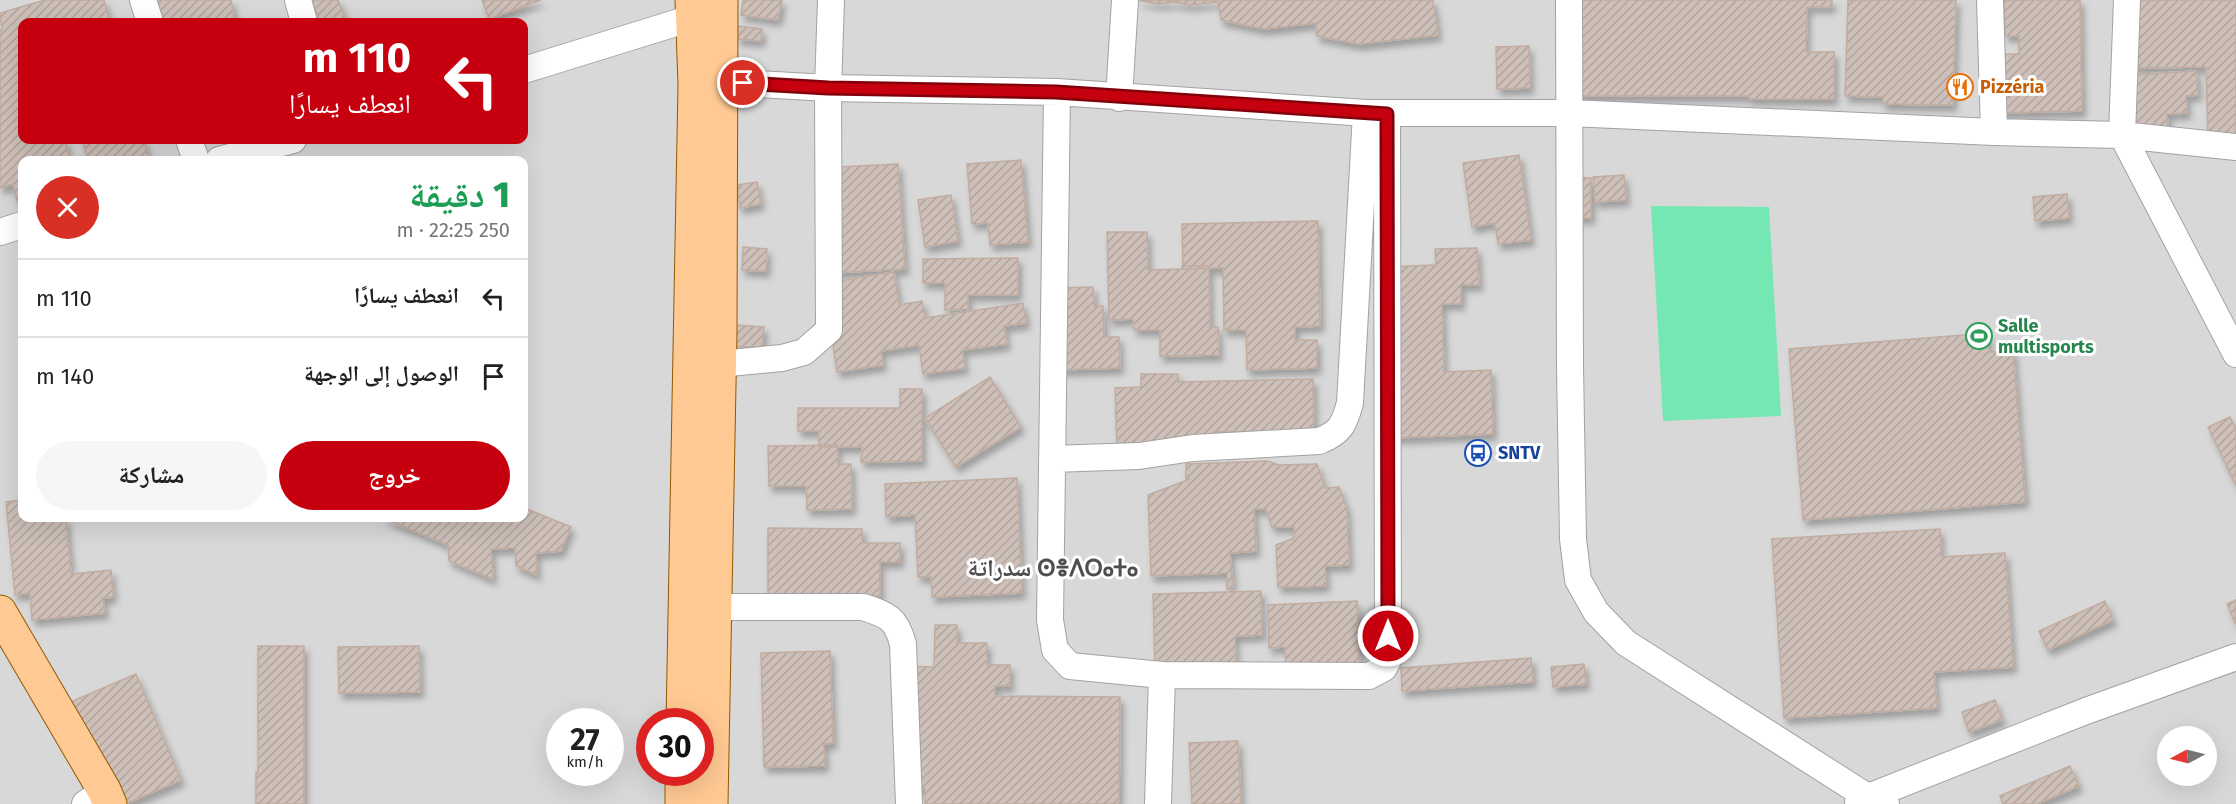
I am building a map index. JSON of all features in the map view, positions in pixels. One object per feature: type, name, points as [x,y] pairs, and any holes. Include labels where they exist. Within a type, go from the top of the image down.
[{"type":"main road","points":[[711,804],[719,364],[722,0]]},
{"type":"main road","points":[[683,708],[695,85],[692,9]]},
{"type":"main road","points":[[0,612],[100,799]]},
{"type":"main road","points":[[682,786],[682,804]]},
{"type":"street","points":[[143,0],[149,18]]},
{"type":"street","points":[[298,0],[303,18]]},
{"type":"street","points":[[719,364],[782,358],[804,352],[829,330],[828,88],[831,0]]},
{"type":"street","points":[[1119,98],[1125,0]]},
{"type":"street","points":[[1569,0],[1570,379],[1573,539],[1578,580],[1596,612],[1626,643],[1868,801],[2085,711],[2236,657]]},
{"type":"street","points":[[1990,0],[1994,132]]},
{"type":"street","points":[[2127,0],[2122,135],[2236,354]]},
{"type":"street","points":[[528,69],[692,9]]},
{"type":"street","points":[[722,82],[828,88],[1056,92],[1119,98],[1377,113],[1570,113],[1994,132],[2122,135],[2236,147]]},
{"type":"street","points":[[1056,92],[1050,620],[1056,650],[1070,666],[1162,675],[1369,676],[1384,668],[1388,660],[1377,113]]},
{"type":"street","points":[[1052,459],[1139,456],[1193,448],[1319,441],[1332,436],[1340,428],[1350,403],[1377,113]]},
{"type":"street","points":[[234,156],[278,144]]},
{"type":"street","points":[[0,232],[18,226]]},
{"type":"street","points":[[714,607],[863,607],[882,613],[891,619],[898,628],[903,644],[909,804]]},
{"type":"street","points":[[1158,804],[1162,675]]},
{"type":"shaded area","points":[[0,0],[2236,0],[2236,804],[0,804]]},
{"type":"green space","points":[[1651,206],[1769,207],[1781,416],[1663,421]]},
{"type":"building","points":[[45,0],[104,0],[109,18],[18,18],[18,144],[66,144],[69,156],[18,156],[17,201],[13,184],[0,188],[0,30],[2,30],[0,13]]},
{"type":"building","points":[[150,0],[231,0],[234,18],[153,18]]},
{"type":"building","points":[[312,0],[338,0],[345,18],[319,18]]},
{"type":"building","points":[[482,0],[541,0],[492,18],[489,18]]},
{"type":"building","points":[[743,0],[782,0],[778,20],[741,15]]},
{"type":"building","points":[[1137,0],[1433,0],[1438,35],[1359,44],[1317,36],[1316,23],[1264,29],[1221,20],[1218,2],[1189,5],[1174,2],[1158,4]]},
{"type":"building","points":[[1573,0],[1832,0],[1832,7],[1807,7],[1806,52],[1834,52],[1834,99],[1749,99],[1749,96],[1573,96]]},
{"type":"building","points":[[1848,0],[1956,0],[1953,105],[1883,104],[1883,97],[1845,96]]},
{"type":"building","points":[[2004,0],[2080,0],[2082,111],[1990,113],[1988,54],[2019,54],[2019,36],[2005,36]]},
{"type":"building","points":[[2121,0],[2236,0],[2236,139],[2208,139],[2206,67],[2123,68]]},
{"type":"building","points":[[738,26],[762,29],[761,41],[737,39]]},
{"type":"building","points":[[1529,46],[1530,88],[1497,89],[1496,47]]},
{"type":"building","points":[[2196,71],[2198,95],[2186,96],[2187,113],[2167,114],[2168,131],[2134,133],[2130,75]]},
{"type":"building","points":[[83,144],[145,144],[148,156],[87,156]]},
{"type":"building","points":[[1519,155],[1531,240],[1498,244],[1495,223],[1472,227],[1463,163]]},
{"type":"building","points":[[1021,160],[1028,242],[990,245],[988,223],[972,224],[967,164]]},
{"type":"building","points":[[898,164],[905,269],[832,273],[829,225],[842,224],[838,167]]},
{"type":"building","points":[[1624,175],[1626,200],[1595,202],[1593,177]]},
{"type":"building","points":[[1571,177],[1591,178],[1591,218],[1571,218]]},
{"type":"building","points":[[757,182],[761,204],[740,208],[737,185]]},
{"type":"building","points":[[2067,194],[2069,218],[2035,221],[2033,197]]},
{"type":"building","points":[[951,195],[958,241],[925,247],[918,200]]},
{"type":"building","points":[[1318,221],[1320,326],[1295,327],[1295,340],[1317,340],[1317,368],[1247,370],[1246,330],[1224,330],[1223,268],[1183,269],[1182,224]]},
{"type":"building","points":[[1107,232],[1147,232],[1148,270],[1209,266],[1210,327],[1218,327],[1219,355],[1160,356],[1160,330],[1134,330],[1133,319],[1109,320]]},
{"type":"building","points":[[743,247],[767,249],[766,271],[742,270]]},
{"type":"building","points":[[1477,248],[1479,285],[1461,285],[1461,304],[1442,304],[1444,372],[1491,370],[1493,434],[1391,438],[1385,267],[1436,265],[1435,249]]},
{"type":"building","points":[[1018,258],[1018,295],[968,295],[968,309],[945,310],[945,283],[923,283],[923,259]]},
{"type":"building","points":[[894,272],[899,305],[922,301],[925,318],[1023,303],[1026,323],[1004,326],[1007,344],[962,350],[965,368],[923,374],[919,345],[881,351],[883,365],[837,372],[828,312],[831,282]]},
{"type":"building","points":[[1093,287],[1094,306],[1103,306],[1104,337],[1119,337],[1120,368],[1054,370],[1052,288]]},
{"type":"building","points":[[735,325],[764,327],[762,348],[733,346]]},
{"type":"building","points":[[1988,333],[1989,352],[2013,350],[2025,502],[1803,520],[1789,349]]},
{"type":"building","points":[[1141,374],[1178,374],[1178,382],[1313,379],[1314,430],[1238,447],[1237,432],[1214,432],[1214,446],[1117,448],[1115,388],[1141,387]]},
{"type":"building","points":[[990,377],[1021,427],[956,467],[925,418]]},
{"type":"building","points":[[900,389],[922,389],[922,461],[861,462],[862,447],[819,447],[819,431],[798,431],[798,408],[900,408]]},
{"type":"building","points":[[2230,417],[2236,429],[2236,486],[2208,427]]},
{"type":"building","points":[[837,445],[838,464],[851,464],[852,509],[807,510],[806,486],[769,486],[768,446]]},
{"type":"building","points":[[1268,461],[1278,465],[1317,464],[1325,488],[1339,487],[1347,509],[1349,565],[1325,566],[1326,586],[1278,587],[1276,545],[1294,538],[1294,527],[1272,527],[1266,509],[1254,509],[1256,551],[1230,553],[1233,589],[1227,589],[1227,573],[1151,576],[1148,495],[1190,479],[1186,479],[1186,464]]},
{"type":"building","points":[[1017,478],[1022,593],[932,597],[931,577],[918,577],[915,515],[886,517],[885,484]]},
{"type":"building","points":[[18,500],[18,522],[66,522],[71,574],[111,570],[113,597],[103,598],[105,613],[32,620],[30,593],[15,595],[6,502]]},
{"type":"building","points":[[528,510],[571,527],[561,551],[536,553],[537,575],[516,566],[515,548],[491,549],[493,579],[449,561],[448,545],[393,522],[528,522]]},
{"type":"building","points":[[768,528],[862,529],[862,543],[900,543],[900,562],[880,562],[880,596],[768,595]]},
{"type":"building","points":[[1940,529],[1941,557],[2005,553],[2013,667],[1934,672],[1937,708],[1784,718],[1772,539]]},
{"type":"building","points":[[1261,591],[1262,635],[1235,636],[1236,668],[1155,670],[1153,594]]},
{"type":"building","points":[[2236,600],[2236,622],[2235,623],[2227,604]]},
{"type":"building","points":[[1357,601],[1360,672],[1286,675],[1285,647],[1269,648],[1268,605]]},
{"type":"building","points":[[2105,601],[2113,620],[2048,650],[2039,631]]},
{"type":"building","points":[[935,625],[957,625],[957,643],[987,643],[987,665],[1010,665],[1010,686],[995,686],[995,696],[1120,697],[1119,804],[925,804],[925,789],[902,789],[902,666],[934,667]]},
{"type":"building","points":[[258,646],[304,646],[304,804],[256,804]]},
{"type":"building","points":[[419,646],[420,692],[339,693],[338,647]]},
{"type":"building","points":[[830,651],[833,743],[824,744],[825,766],[764,767],[761,653]]},
{"type":"building","points":[[1531,658],[1533,682],[1402,691],[1401,668]]},
{"type":"building","points":[[1584,664],[1586,684],[1553,687],[1551,667]]},
{"type":"building","points":[[136,674],[181,780],[125,804],[70,702]]},
{"type":"building","points":[[1995,700],[2002,720],[1969,732],[1962,712]]},
{"type":"building","points":[[1238,741],[1241,804],[1192,804],[1189,743]]},
{"type":"building","points":[[2070,766],[2079,786],[2037,804],[2003,804],[2000,796]]},
{"type":"place","name":"Pizzéria","points":[[1960,87]]},
{"type":"place","name":"Salle multisports","points":[[1979,336]]},
{"type":"place","name":"SNTV","points":[[1478,453]]},
{"type":"district","name":"سدراتة ⵙⴻⴷⵔⴰⵜⴰ","points":[[1053,568]]},
{"type":"route","points":[[743,83],[828,88],[1056,92],[1387,114],[1388,636]]}]
